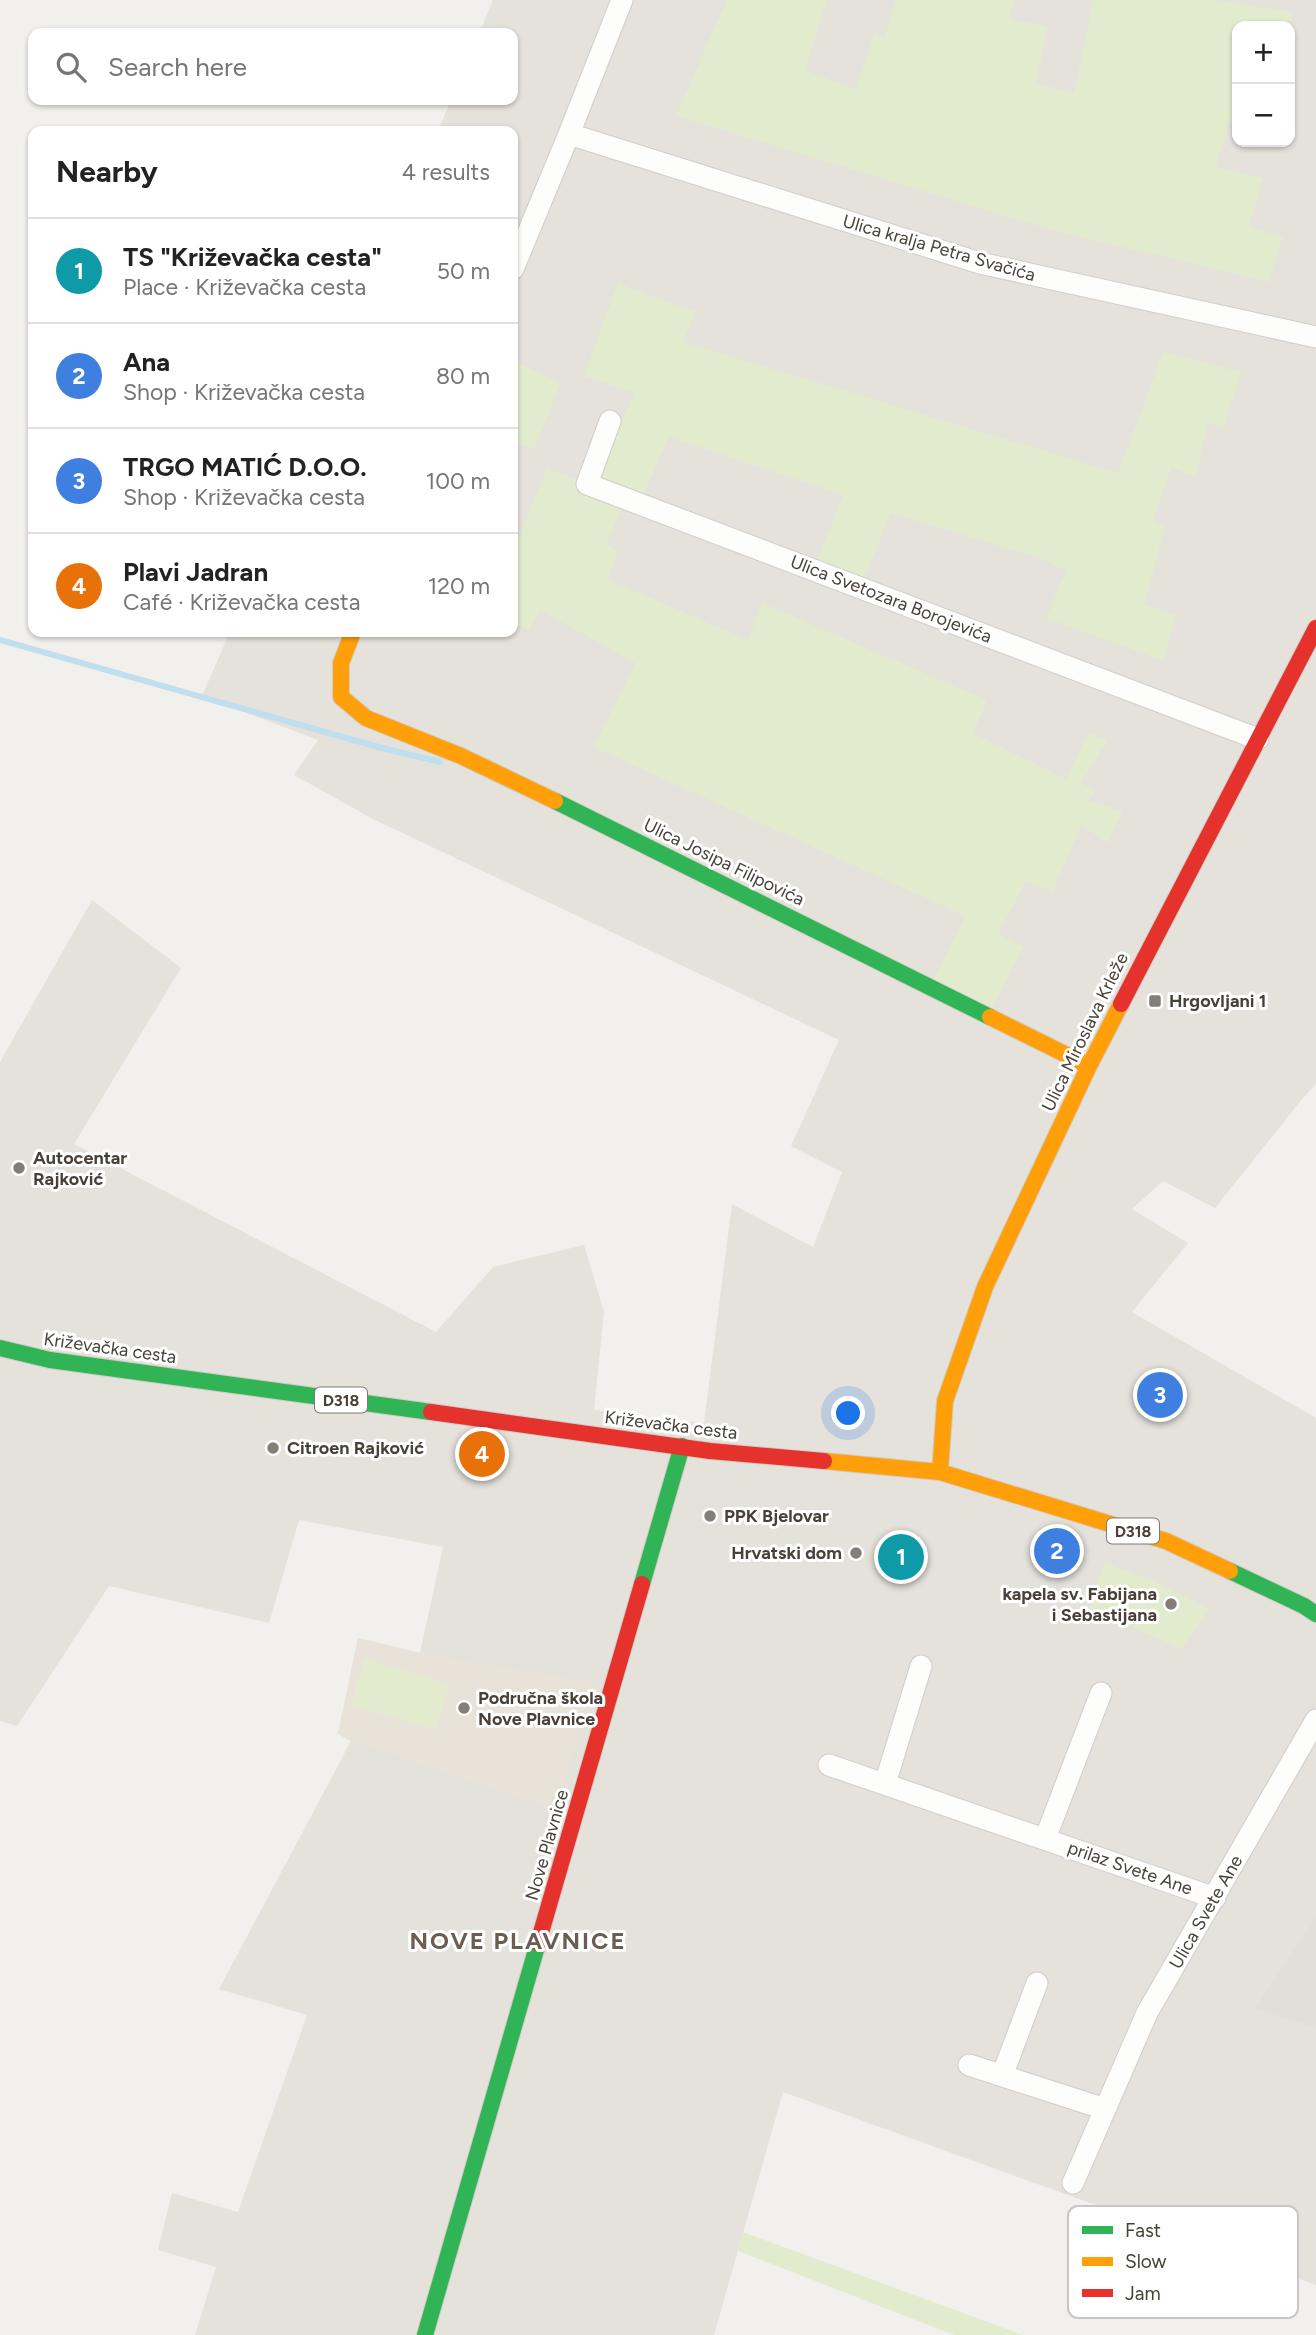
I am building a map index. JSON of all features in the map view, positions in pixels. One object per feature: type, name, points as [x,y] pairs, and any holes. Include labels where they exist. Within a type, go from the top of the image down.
[{"type":"main road","name":"Ulica Miroslava Krleže","points":[[940,1472],[945,1401],[985,1287],[1089,1066],[1316,628]]},
{"type":"main road","name":"Ulica Josipa Filipovića","points":[[350,637],[342,652],[338,673],[341,697],[366,718],[461,757],[574,810],[1089,1066]]},
{"type":"main road","name":"Križevačka cesta","points":[[0,1348],[50,1360],[710,1451],[940,1472],[1166,1541],[1304,1605],[1316,1614]]},
{"type":"main road","name":"Nove Plavnice","points":[[425,2335],[682,1446]]},
{"type":"street","points":[[518,257],[622,0]]},
{"type":"street","name":"Ulica kralja Petra Svačića","points":[[569,134],[980,263],[1316,337]]},
{"type":"street","name":"Ulica Svetozara Borojevića","points":[[611,421],[587,484],[1258,739]]},
{"type":"street","points":[[885,1784],[921,1666]]},
{"type":"street","name":"prilaz Svete Ane","points":[[1045,1839],[1101,1693]]},
{"type":"street","name":"Ulica Svete Ane","points":[[1073,2183],[1147,2013],[1316,1720]]},
{"type":"street","name":"prilaz Svete Ane","points":[[829,1765],[1215,1898]]},
{"type":"street","points":[[1002,2076],[1037,1983]]},
{"type":"street","points":[[969,2065],[1105,2109]]},
{"type":"shaded area","points":[[493,0],[1316,0],[1316,1084],[1215,1208],[1163,1181],[1132,1209],[1188,1243],[1132,1312],[1316,1418],[1316,2285],[1298,2278],[1298,2206],[1098,2206],[783,2092],[714,2335],[195,2335],[216,2267],[158,2250],[172,2193],[238,2212],[307,2015],[219,1989],[351,1741],[338,1734],[358,1638],[420,1653],[443,1547],[299,1520],[269,1623],[109,1586],[17,1726],[0,1721],[0,1062],[92,900],[181,968],[74,1144],[436,1332],[493,1267],[584,1245],[604,1312],[594,1410],[704,1423],[732,1204],[813,1247],[842,1172],[791,1146],[839,1040],[373,819],[294,775],[318,740],[202,696],[228,637],[518,637],[518,126],[440,126],[449,105],[518,105],[518,28],[481,28]]},
{"type":"shaded area","name":"Područna škola Nove Plavnice","points":[[358,1638],[420,1653],[593,1682],[556,1811],[338,1734]]},
{"type":"shaded area","points":[[1316,1918],[1316,2028],[1255,2008]]},
{"type":"green space","points":[[727,0],[827,0],[805,70],[856,90],[874,34],[885,37],[896,0],[1015,0],[1009,20],[1048,26],[1036,83],[1074,93],[1093,0],[1215,0],[1292,12],[1291,21],[1232,21],[1232,123],[1229,122],[1216,167],[1263,178],[1249,227],[1283,237],[1269,282],[1052,230],[676,116]]},
{"type":"green space","points":[[618,283],[696,312],[683,342],[1118,473],[1163,352],[1241,372],[1223,429],[1208,422],[1196,477],[1171,467],[1153,522],[1165,526],[1145,604],[1176,615],[1164,661],[1046,618],[1066,571],[1040,558],[890,513],[865,578],[816,562],[843,495],[669,437],[642,498],[597,477],[634,393],[584,376]]},
{"type":"green space","points":[[518,363],[561,383],[534,449],[518,444]]},
{"type":"green space","points":[[547,468],[627,499],[606,544],[618,551],[607,579],[748,640],[762,603],[987,700],[973,733],[1066,779],[1088,733],[1108,740],[1081,783],[1096,791],[1089,800],[1123,812],[1108,843],[1081,825],[1053,892],[1026,881],[998,934],[1023,947],[989,1016],[930,986],[965,916],[593,747],[635,663],[540,610],[529,630],[518,624],[518,540]]},
{"type":"green space","points":[[1104,1562],[1155,1582],[1210,1609],[1181,1649],[1089,1608]]},
{"type":"green space","points":[[364,1659],[450,1684],[436,1730],[351,1705]]},
{"type":"green space","points":[[743,2232],[1023,2335],[954,2335],[738,2251]]},
{"type":"waterway","points":[[0,640],[440,762]]},
{"type":"traffic: fast","points":[[555,801],[990,1017]]},
{"type":"traffic: fast","points":[[0,1348],[50,1360],[431,1412]]},
{"type":"traffic: fast","points":[[642,1584],[682,1446]]},
{"type":"traffic: fast","points":[[1230,1571],[1316,1614]]},
{"type":"traffic: fast","points":[[425,2335],[538,1943]]},
{"type":"traffic: slow","points":[[351,637],[341,663],[341,697],[366,718],[461,756],[555,801]]},
{"type":"traffic: slow","points":[[940,1472],[945,1401],[985,1287],[1121,1004]]},
{"type":"traffic: slow","points":[[990,1017],[1089,1066]]},
{"type":"traffic: slow","points":[[824,1461],[940,1472],[1166,1541],[1230,1571]]},
{"type":"traffic: jam","points":[[1121,1004],[1316,628]]},
{"type":"traffic: jam","points":[[431,1412],[710,1451],[824,1461]]},
{"type":"traffic: jam","points":[[538,1943],[642,1584]]},
{"type":"place","name":"Hrgovljani 1","points":[[1155,1001]]},
{"type":"place","name":"Autocentar Rajković","points":[[19,1168]]},
{"type":"place","name":"TRGO MATIĆ D.O.O.","points":[[1160,1395]]},
{"type":"place","name":"Citroen Rajković","points":[[273,1448]]},
{"type":"place","name":"Plavi Jadran","points":[[482,1454]]},
{"type":"place","name":"PPK Bjelovar","points":[[710,1516]]},
{"type":"place","name":"Ana","points":[[1057,1551]]},
{"type":"place","name":"Hrvatski dom","points":[[856,1553]]},
{"type":"place","name":"TS \"Križevačka cesta\"","points":[[901,1557]]},
{"type":"place","name":"kapela sv. Fabijana i Sebastijana","points":[[1171,1604]]},
{"type":"place","name":"Područna škola Nove Plavnice","points":[[464,1708]]},
{"type":"district","name":"NOVE PLAVNICE","points":[[518,1941]]}]
